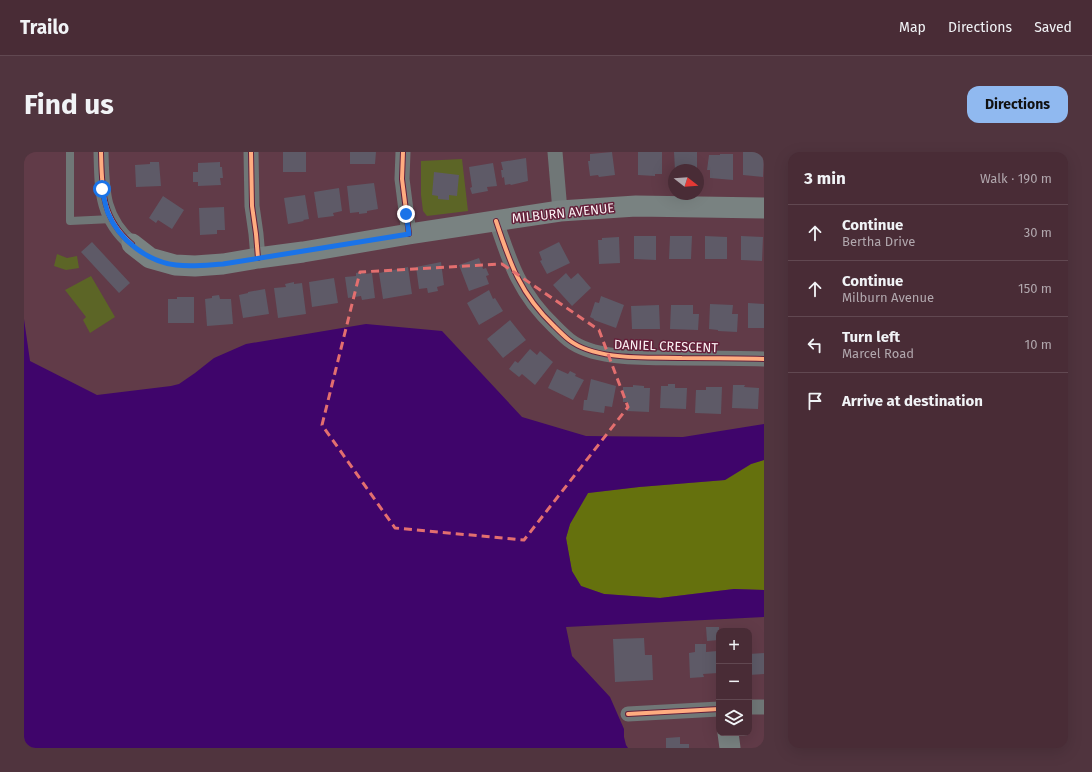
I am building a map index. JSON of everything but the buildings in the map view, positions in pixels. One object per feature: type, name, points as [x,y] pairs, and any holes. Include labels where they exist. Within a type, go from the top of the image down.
[{"type":"main road","name":"MILBURN AVENUE","points":[[132,244],[150,258],[175,265],[194,266],[223,264],[303,252],[560,211],[636,206],[764,208]]},
{"type":"main road","points":[[728,736],[730,748]]},
{"type":"street","points":[[101,152],[102,189],[108,213],[125,238],[132,244]]},
{"type":"street","points":[[251,152],[252,206],[258,258]]},
{"type":"street","points":[[402,152],[402,179],[409,234]]},
{"type":"street","points":[[555,152],[560,211]]},
{"type":"street","name":"DANIEL CRESCENT","points":[[496,221],[510,264],[530,300],[540,313],[570,341],[589,350],[610,355],[764,359]]},
{"type":"street","points":[[752,707],[764,706]]},
{"type":"street","points":[[628,714],[716,709]]},
{"type":"lane","points":[[70,152],[70,221],[112,219]]},
{"type":"highlighted area","points":[[502,264],[599,330],[628,407],[524,540],[395,528],[322,425],[360,272]]},
{"type":"green space","points":[[462,159],[468,211],[427,216],[423,211],[421,195],[421,161]]},
{"type":"green space","points":[[57,254],[67,258],[77,256],[79,268],[66,270],[54,266]]},
{"type":"green space","points":[[91,276],[115,317],[90,333],[83,320],[86,317],[65,290]]},
{"type":"green space","points":[[764,460],[764,590],[734,589],[660,598],[604,594],[581,586],[572,572],[566,538],[570,524],[588,493],[725,480],[751,464]]},
{"type":"shaded area","points":[[24,319],[30,361],[97,395],[179,384],[214,358],[246,344],[366,324],[442,331],[522,417],[586,436],[683,437],[764,424],[764,460],[751,464],[725,480],[588,493],[570,524],[566,538],[572,571],[581,586],[604,594],[660,598],[734,589],[764,590],[764,617],[566,627],[572,656],[610,697],[624,729],[624,737],[628,748],[24,748]]},
{"type":"cycle path","points":[[101,152],[105,202],[114,224],[132,244]]},
{"type":"cycle path","points":[[251,152],[252,206],[258,258]]},
{"type":"cycle path","points":[[403,152],[402,179],[409,234]]},
{"type":"cycle path","points":[[496,221],[506,251],[524,290],[542,314],[569,340],[580,347],[593,352],[623,356],[654,358],[764,359]]},
{"type":"cycle path","points":[[628,714],[716,709]]},
{"type":"route","points":[[102,189],[108,213],[125,238],[150,258],[175,265],[194,266],[223,264],[409,234],[406,214]]}]
